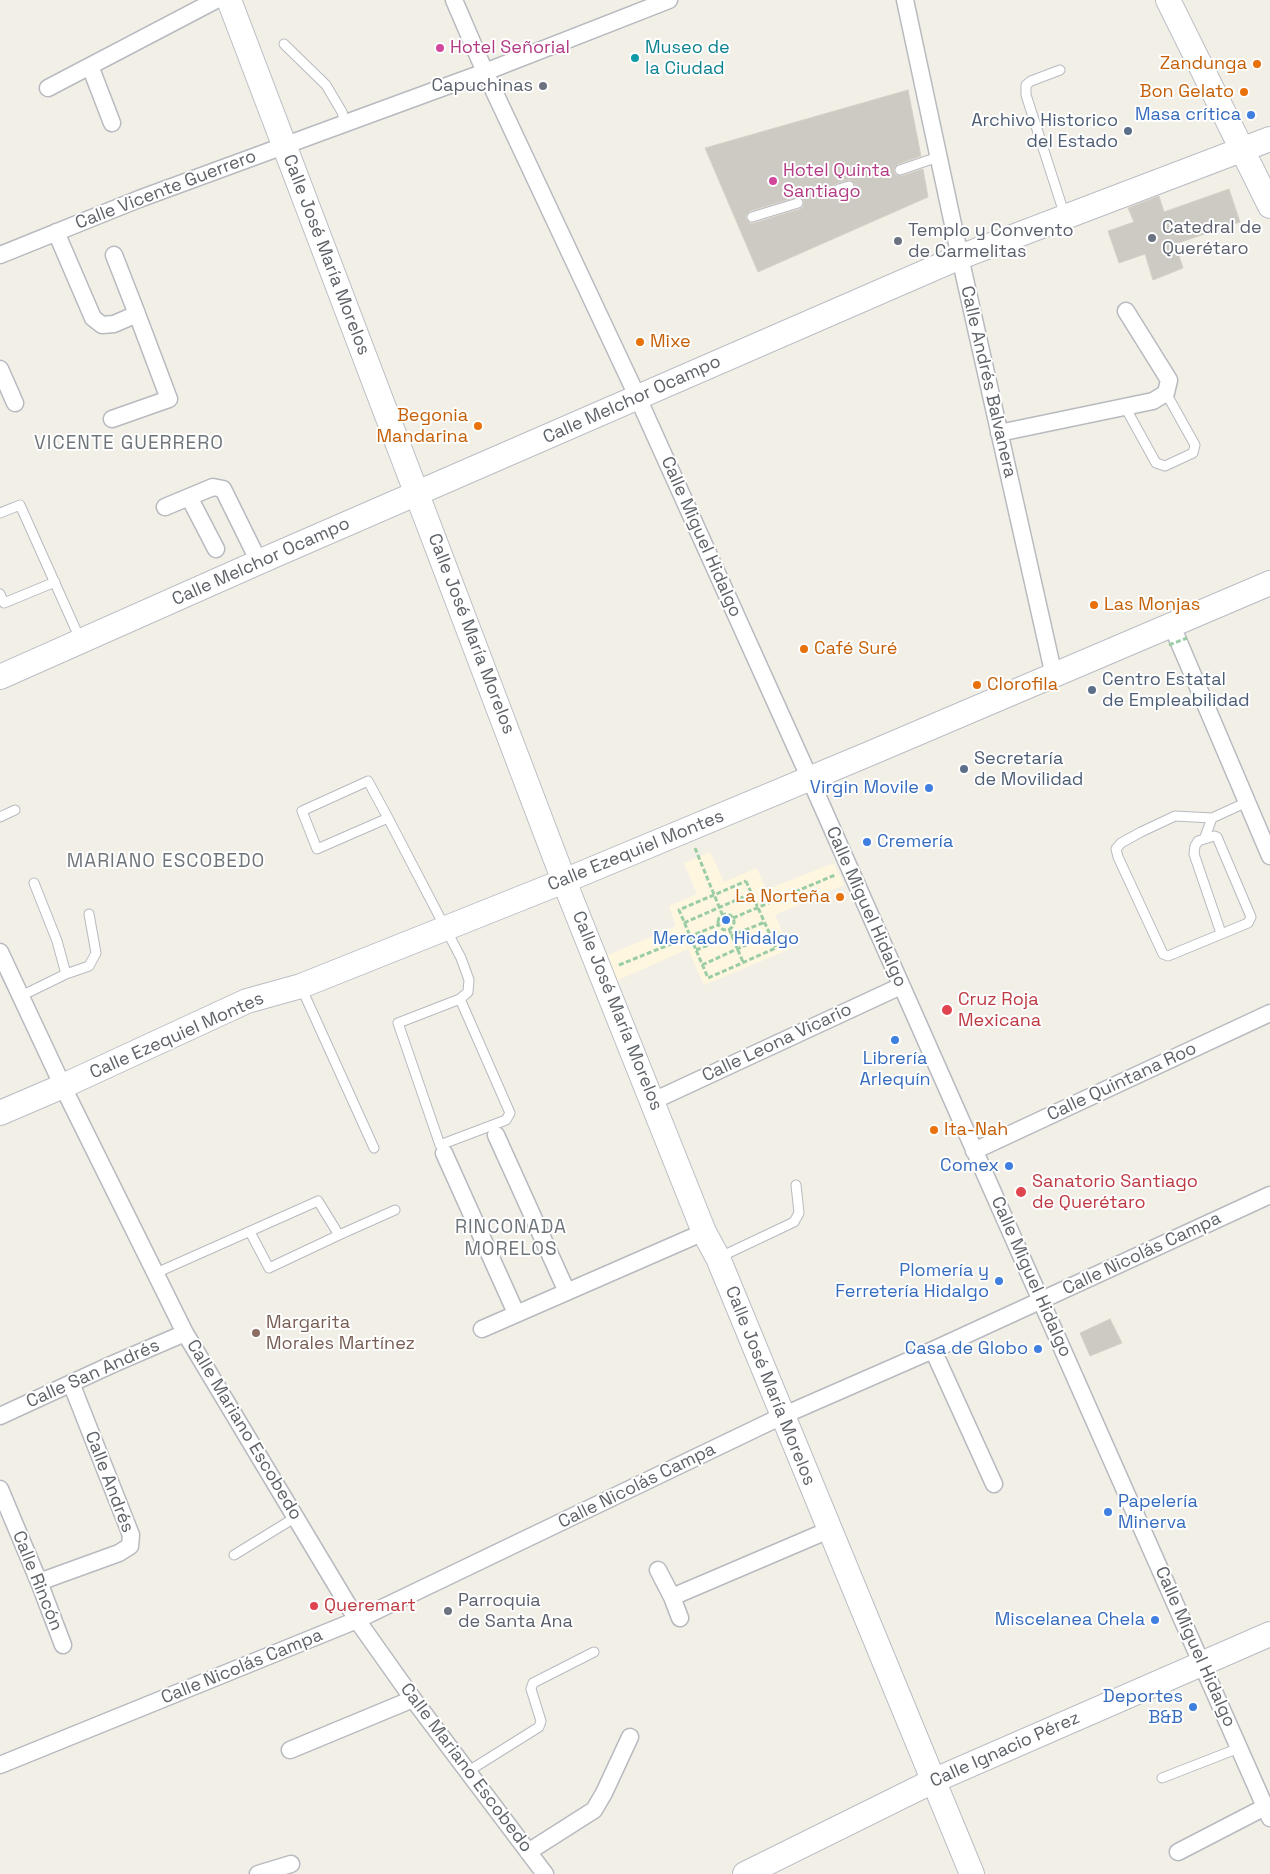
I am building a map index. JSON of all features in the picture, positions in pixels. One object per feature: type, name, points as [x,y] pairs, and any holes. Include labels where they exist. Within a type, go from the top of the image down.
[{"type":"street","points":[[48,88],[216,0]]},
{"type":"street","name":"Calle José María Morelos","points":[[229,0],[564,880],[704,1232],[718,1258],[972,1874]]},
{"type":"street","name":"Calle Miguel Hidalgo","points":[[454,0],[485,72],[638,398],[850,868],[1268,1812]]},
{"type":"street","name":"Calle Vicente Guerrero","points":[[0,255],[139,199],[485,72],[669,0]]},
{"type":"street","name":"Calle Andrés Balvanera","points":[[905,0],[960,257],[1054,676]]},
{"type":"street","points":[[1168,0],[1270,206]]},
{"type":"street","points":[[90,66],[112,123]]},
{"type":"street","name":"Calle Melchor Ocampo","points":[[0,677],[960,257],[1270,138]]},
{"type":"street","points":[[56,232],[93,318],[102,325],[114,324],[137,314]]},
{"type":"street","points":[[112,419],[169,398],[114,255]]},
{"type":"street","points":[[999,433],[1154,401],[1166,393],[1169,380],[1126,311]]},
{"type":"street","points":[[0,369],[15,403]]},
{"type":"street","points":[[165,507],[213,487],[223,489],[260,562]]},
{"type":"street","points":[[189,497],[216,549]]},
{"type":"street","name":"Calle Ezequiel Montes","points":[[0,1113],[248,1001],[301,986],[445,928],[687,830],[1054,676],[1176,636],[1270,583]]},
{"type":"street","points":[[1176,636],[1270,856]]},
{"type":"street","name":"Calle Mariano Escobedo","points":[[0,952],[63,1086],[185,1333],[357,1620],[413,1699],[545,1874]]},
{"type":"street","name":"Calle Leona Vicario","points":[[652,1101],[901,986]]},
{"type":"street","name":"Calle Quintana Roo","points":[[974,1151],[1270,1013]]},
{"type":"street","points":[[496,1135],[567,1292]]},
{"type":"street","points":[[444,1153],[516,1313]]},
{"type":"street","name":"Calle Nicolás Campa","points":[[0,1766],[357,1620],[782,1416],[933,1350],[1270,1195]]},
{"type":"street","points":[[482,1329],[704,1232]]},
{"type":"street","name":"Calle San Andrés","points":[[0,1416],[71,1382],[185,1333]]},
{"type":"street","points":[[933,1350],[994,1484]]},
{"type":"street","name":"Calle Andrés","points":[[39,1582],[119,1553],[130,1546],[131,1535],[71,1382]]},
{"type":"street","name":"Calle Rincón","points":[[0,1489],[63,1645]]},
{"type":"street","points":[[672,1597],[830,1530]]},
{"type":"street","points":[[658,1570],[680,1618]]},
{"type":"street","name":"Calle Ignacio Pérez","points":[[745,1874],[933,1781],[1270,1634]]},
{"type":"street","points":[[290,1750],[413,1699]]},
{"type":"street","points":[[528,1852],[594,1810],[630,1737]]},
{"type":"street","points":[[1178,1852],[1268,1812]]},
{"type":"street","points":[[258,1874],[292,1864]]},
{"type":"lane","points":[[284,44],[326,85],[342,112],[344,123]]},
{"type":"lane","points":[[1060,70],[1031,80],[1026,85],[1026,96],[1065,216]]},
{"type":"lane","points":[[900,170],[938,157]]},
{"type":"lane","points":[[839,189],[849,186]]},
{"type":"lane","points":[[752,217],[798,203]]},
{"type":"lane","points":[[1125,407],[1156,463],[1166,466],[1193,453],[1195,446],[1166,393]]},
{"type":"lane","points":[[0,513],[20,505],[82,642]]},
{"type":"lane","points":[[0,594],[4,603],[55,582]]},
{"type":"lane","points":[[388,818],[317,850],[302,811],[368,782],[388,818],[461,958],[469,980],[468,992],[460,1000],[398,1023],[440,1145],[506,1120],[510,1113],[460,1000]]},
{"type":"lane","points":[[1221,933],[1194,854],[1198,841],[1205,837],[1214,836],[1217,838],[1251,917],[1248,922],[1168,956],[1164,954],[1118,857],[1116,849],[1121,843],[1175,816],[1212,818],[1247,802]]},
{"type":"lane","points":[[0,817],[15,810]]},
{"type":"lane","points":[[1205,837],[1212,818]]},
{"type":"lane","points":[[34,884],[57,941],[66,974]]},
{"type":"lane","points":[[21,996],[66,974],[89,966],[96,953],[89,914]]},
{"type":"lane","points":[[301,986],[374,1148]]},
{"type":"lane","points":[[718,1258],[794,1222],[798,1213],[796,1185]]},
{"type":"lane","points":[[156,1273],[318,1202],[339,1235]]},
{"type":"lane","points":[[250,1232],[269,1268],[395,1210]]},
{"type":"lane","points":[[234,1555],[296,1517]]},
{"type":"lane","points":[[468,1772],[539,1727],[541,1722],[531,1689],[533,1683],[594,1652]]},
{"type":"lane","points":[[1162,1778],[1239,1748]]},
{"type":"path","points":[[687,830],[722,914]]},
{"type":"path","points":[[733,918],[850,868]]},
{"type":"path","points":[[746,880],[776,948],[708,978],[679,910],[714,895],[746,880]]},
{"type":"path","points":[[684,923],[752,893]]},
{"type":"path","points":[[722,914],[728,914],[733,918]]},
{"type":"path","points":[[722,914],[718,919],[718,925],[722,929],[729,929]]},
{"type":"path","points":[[729,929],[733,924],[733,918]]},
{"type":"path","points":[[696,950],[765,922]]},
{"type":"path","points":[[601,972],[718,925]]},
{"type":"path","points":[[729,929],[742,962]]},
{"type":"path","points":[[702,965],[737,949],[777,935]]},
{"type":"shaded area","name":"Mercado Hidalgo","points":[[710,852],[724,882],[757,868],[766,890],[834,863],[844,885],[775,915],[790,949],[704,985],[688,949],[616,981],[606,956],[676,926],[669,906],[697,894],[684,863]]},
{"type":"building","name":"Hotel Quinta Santiago","points":[[908,90],[921,156],[898,164],[894,168],[894,172],[896,175],[902,176],[923,169],[928,197],[758,272],[705,148]],"holes":[[[848,180],[855,184],[853,191],[840,195],[834,193],[833,188],[835,184]],[[797,197],[802,198],[804,202],[803,207],[800,209],[754,223],[750,223],[746,219],[746,215],[750,211]]]},
{"type":"building","name":"Catedral de Querétaro","points":[[1229,189],[1240,222],[1175,244],[1183,268],[1153,280],[1145,254],[1119,263],[1108,231],[1134,222],[1128,208],[1159,196],[1164,212]]},
{"type":"building","points":[[1110,1319],[1122,1343],[1090,1356],[1080,1333]]},
{"type":"place","name":"Hotel Señorial","points":[[440,48]]},
{"type":"place","name":"Museo de la Ciudad","points":[[635,58]]},
{"type":"place","name":"Zandunga","points":[[1257,64]]},
{"type":"place","name":"Capuchinas","points":[[543,86]]},
{"type":"place","name":"Bon Gelato","points":[[1244,92]]},
{"type":"place","name":"Masa crítica","points":[[1251,115]]},
{"type":"place","name":"Archivo Historico del Estado","points":[[1128,131]]},
{"type":"place","name":"Hotel Quinta Santiago","points":[[773,181]]},
{"type":"place","name":"Catedral de Querétaro","points":[[1152,238]]},
{"type":"place","name":"Templo y Convento de Carmelitas","points":[[898,241]]},
{"type":"place","name":"Mixe","points":[[640,342]]},
{"type":"place","name":"Begonia Mandarina","points":[[478,426]]},
{"type":"place","name":"Las Monjas","points":[[1094,605]]},
{"type":"place","name":"Café Suré","points":[[804,649]]},
{"type":"place","name":"Clorofila","points":[[977,685]]},
{"type":"place","name":"Centro Estatal de Empleabilidad","points":[[1092,690]]},
{"type":"place","name":"Secretaría de Movilidad","points":[[964,769]]},
{"type":"place","name":"Virgin Movile","points":[[929,788]]},
{"type":"place","name":"Cremería","points":[[867,842]]},
{"type":"place","name":"La Norteña","points":[[840,897]]},
{"type":"place","name":"Mercado Hidalgo","points":[[726,920]]},
{"type":"place","name":"Cruz Roja Mexicana","points":[[947,1010]]},
{"type":"place","name":"Librería Arlequín","points":[[895,1040]]},
{"type":"place","name":"Ita-Nah","points":[[934,1130]]},
{"type":"place","name":"Comex","points":[[1009,1166]]},
{"type":"place","name":"Sanatorio Santiago de Querétaro","points":[[1021,1192]]},
{"type":"place","name":"Plomería y Ferretería Hidalgo","points":[[999,1281]]},
{"type":"place","name":"Margarita Morales Martínez","points":[[256,1333]]},
{"type":"place","name":"Casa de Globo","points":[[1038,1349]]},
{"type":"place","name":"Papelería Minerva","points":[[1108,1512]]},
{"type":"place","name":"Queremart","points":[[314,1606]]},
{"type":"place","name":"Parroquia de Santa Ana","points":[[448,1611]]},
{"type":"place","name":"Miscelanea Chela","points":[[1155,1620]]},
{"type":"place","name":"Deportes B&B","points":[[1193,1707]]},
{"type":"district","name":"VICENTE GUERRERO","points":[[129,444]]},
{"type":"district","name":"MARIANO ESCOBEDO","points":[[166,862]]},
{"type":"district","name":"RINCONADA MORELOS","points":[[511,1239]]}]
